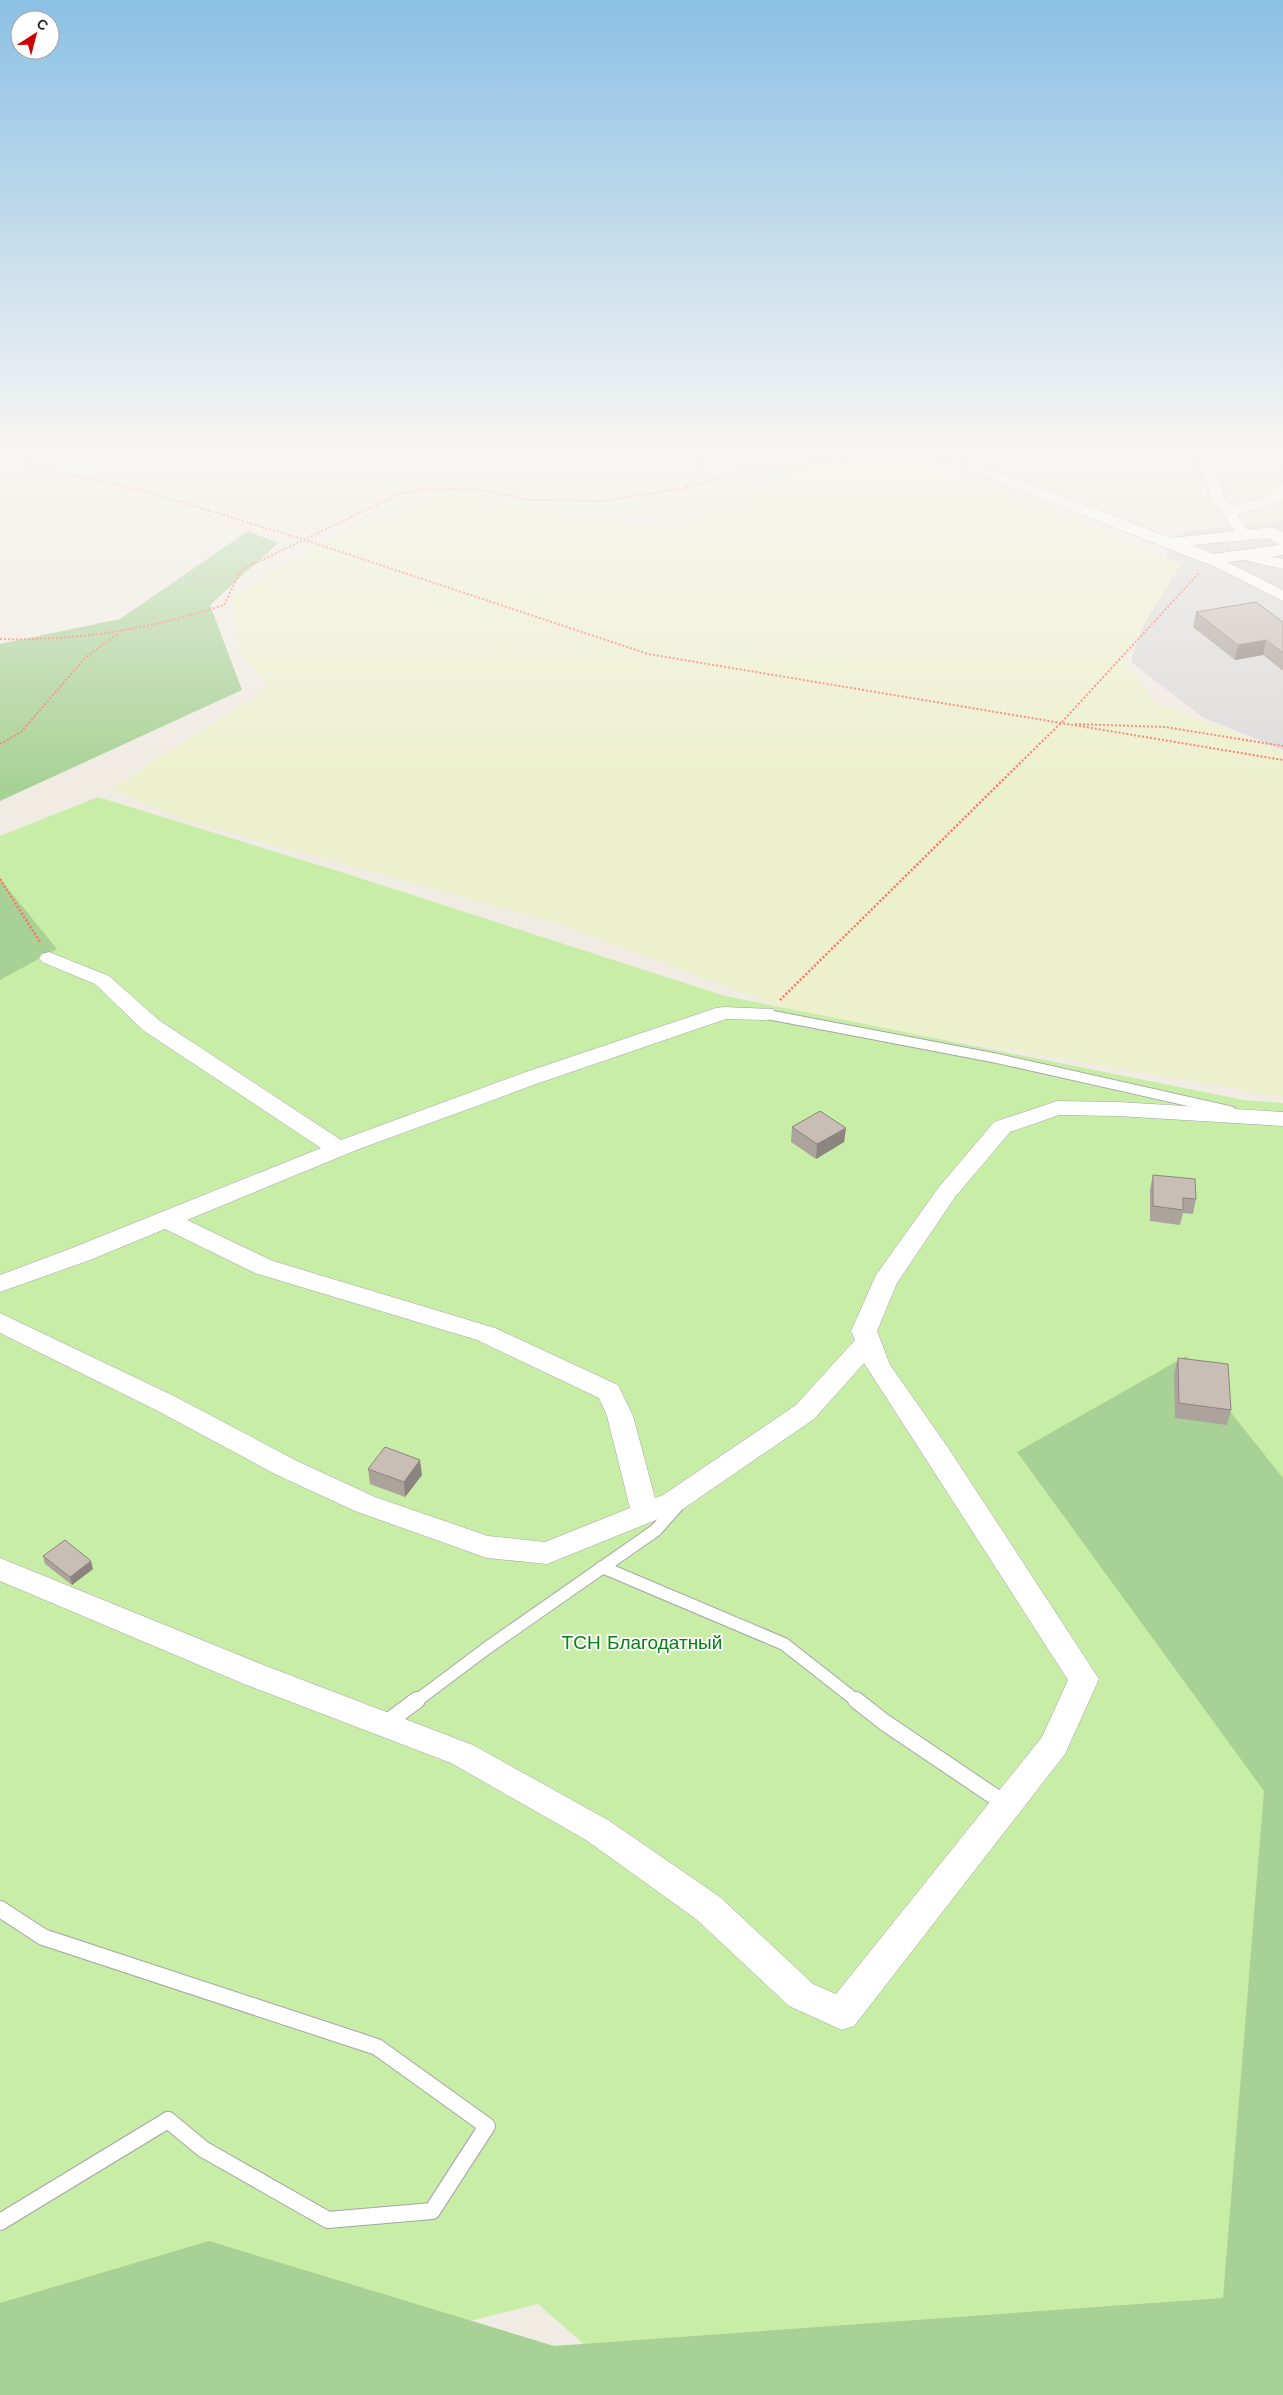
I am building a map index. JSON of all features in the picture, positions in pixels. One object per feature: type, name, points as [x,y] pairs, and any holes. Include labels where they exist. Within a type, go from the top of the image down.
[{"type":"street","points":[[1222,565],[1283,596]]},
{"type":"street","points":[[49,958],[102,980],[152,1026],[339,1149]]},
{"type":"street","points":[[0,1284],[165,1220],[339,1149],[531,1078],[724,1013],[765,1014]]},
{"type":"street","points":[[0,1569],[255,1675],[462,1754],[597,1830],[708,1908],[801,1995],[842,2014],[1054,1745],[1084,1679],[939,1456],[878,1368],[864,1331],[885,1281],[947,1192],[1002,1127],[1057,1108],[1247,1115],[1283,1119]]},
{"type":"street","points":[[165,1220],[264,1267],[486,1334],[609,1392],[620,1416],[646,1513]]},
{"type":"street","points":[[0,1322],[167,1404],[285,1467],[365,1504],[487,1547],[547,1553],[673,1502],[805,1412],[868,1342]]},
{"type":"lane","points":[[765,1014],[995,1058],[1247,1115]]},
{"type":"lane","points":[[385,1724],[488,1648],[656,1530],[694,1488]]},
{"type":"lane","points":[[602,1567],[784,1644],[884,1722],[1007,1805]]},
{"type":"lane","points":[[0,1909],[43,1937],[377,2047],[487,2126],[432,2211],[328,2220],[204,2149],[168,2120],[0,2222]]},
{"type":"path","points":[[0,639],[17,640],[121,632],[193,616],[224,605],[241,570],[251,565]]},
{"type":"path","points":[[380,565],[648,654],[1283,760]]},
{"type":"path","points":[[765,1014],[1061,724],[1206,565]]},
{"type":"path","points":[[0,744],[21,732],[85,658],[121,632]]},
{"type":"path","points":[[1061,724],[1165,727],[1283,746]]},
{"type":"path","points":[[0,879],[49,958]]},
{"type":"shaded area","points":[[1165,565],[1283,565],[1283,750],[1204,718],[1131,662]]},
{"type":"green space","points":[[199,565],[254,565],[210,605],[242,690],[0,801],[0,644],[120,619]]},
{"type":"green space","points":[[284,565],[1181,565],[1123,659],[1156,703],[1283,751],[1283,1097],[801,1014],[553,922],[182,819],[111,789],[268,687],[239,650],[232,597]]},
{"type":"green space","name":"ТСН Благодатный","points":[[98,797],[344,873],[725,996],[1244,1100],[1283,1103],[1283,2395],[642,2395],[538,2304],[218,2383],[0,2395],[0,836]]},
{"type":"green space","points":[[0,879],[57,949],[0,980]]},
{"type":"green space","points":[[1186,1356],[1283,1478],[1283,2395],[0,2395],[0,2303],[209,2241],[554,2346],[1223,2298],[1264,1791],[1017,1452]]},
{"type":"building","points":[[1256,602],[1283,622],[1283,653],[1266,640],[1238,645],[1196,612]]},
{"type":"building","points":[[820,1111],[846,1128],[817,1144],[792,1127]]},
{"type":"building","points":[[1153,1175],[1195,1179],[1196,1199],[1183,1198],[1183,1210],[1153,1206]]},
{"type":"building","points":[[1178,1358],[1228,1364],[1231,1410],[1179,1403]]},
{"type":"building","points":[[385,1447],[420,1460],[404,1482],[368,1469]]},
{"type":"building","points":[[65,1540],[91,1561],[70,1577],[43,1556]]}]
